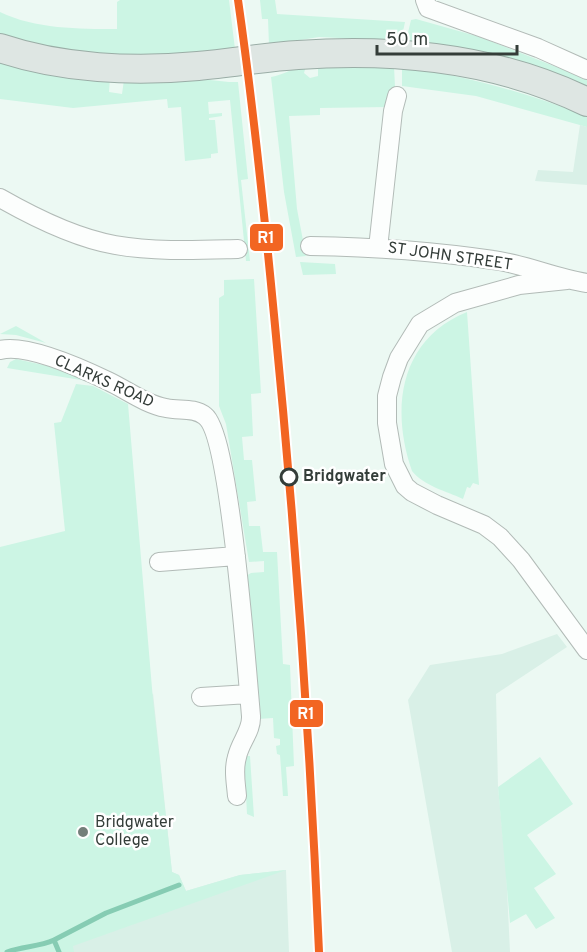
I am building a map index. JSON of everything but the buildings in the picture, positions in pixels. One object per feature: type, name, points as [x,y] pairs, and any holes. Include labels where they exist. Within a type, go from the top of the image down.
[{"type":"main road","points":[[0,48],[30,57],[100,67],[196,66],[344,52],[433,56],[482,65],[533,80],[587,102]]},
{"type":"street","points":[[425,0],[428,8],[538,48],[587,70]]},
{"type":"street","points":[[378,248],[393,111],[397,96]]},
{"type":"street","points":[[0,198],[41,220],[112,245],[149,249],[238,249]]},
{"type":"street","name":"ST JOHN STREET","points":[[310,246],[378,248],[496,260],[567,280],[587,283]]},
{"type":"street","points":[[567,280],[519,285],[455,303],[420,324],[399,358],[392,377],[387,396],[387,423],[394,464],[405,486],[437,505],[484,525],[501,537],[522,560],[587,650]]},
{"type":"street","name":"CLARKS ROAD","points":[[0,350],[18,349],[62,361],[154,405],[194,410],[207,417],[212,424],[217,439],[236,556],[252,723],[237,757],[235,772],[237,796]]},
{"type":"street","points":[[159,562],[236,556]]},
{"type":"street","points":[[201,697],[249,694]]},
{"type":"shaded area","points":[[580,125],[587,127],[587,185],[535,181],[538,170],[573,172]]},
{"type":"shaded area","points":[[557,634],[567,647],[496,694],[498,787],[506,868],[510,952],[452,952],[408,700],[430,665],[502,654]]},
{"type":"shaded area","name":"Bridgwater College","points":[[153,693],[172,872],[179,875],[186,891],[240,875],[286,870],[289,952],[0,952]]},
{"type":"green space","points":[[120,0],[229,0],[235,49],[164,54],[92,53],[45,47],[0,35],[0,12],[42,25],[117,29],[117,2]]},
{"type":"green space","points":[[260,0],[275,0],[277,14],[405,22],[401,41],[319,37],[269,45],[268,19],[262,19]]},
{"type":"green space","points":[[416,19],[480,37],[582,77],[587,80],[587,92],[406,41],[411,20]]},
{"type":"green space","points":[[0,60],[110,78],[109,92],[122,94],[124,80],[182,77],[238,82],[248,179],[241,180],[250,261],[246,261],[230,100],[208,102],[209,114],[222,113],[222,116],[209,118],[209,120],[215,120],[218,153],[211,154],[211,158],[185,161],[181,107],[168,108],[167,99],[73,108],[0,99]]},
{"type":"green space","points":[[306,66],[304,73],[310,78],[318,76],[318,67],[394,66],[395,87],[391,90],[388,107],[320,108],[320,115],[289,116],[297,209],[306,256],[296,257],[284,192],[271,77]]},
{"type":"green space","points":[[402,67],[473,80],[542,100],[587,117],[587,127],[476,96],[402,86]]},
{"type":"green space","points":[[300,262],[335,264],[336,274],[303,275]]},
{"type":"green space","points":[[254,279],[261,393],[251,394],[253,436],[242,437],[244,460],[252,460],[256,501],[247,502],[249,526],[260,526],[263,552],[277,552],[283,664],[290,665],[294,766],[286,767],[288,796],[283,796],[280,755],[277,754],[276,746],[280,745],[280,739],[274,738],[273,718],[258,719],[246,576],[251,573],[264,572],[264,561],[249,562],[226,424],[219,406],[219,298],[224,295],[224,280]]},
{"type":"green space","points":[[467,312],[479,485],[473,483],[470,488],[467,487],[463,499],[429,484],[412,471],[405,447],[402,400],[406,378],[414,358],[427,339],[444,324]]},
{"type":"green space","points":[[16,326],[46,343],[16,335],[0,334]]},
{"type":"green space","points":[[16,359],[48,366],[87,381],[7,368],[10,362]]},
{"type":"green space","points":[[76,384],[93,386],[128,404],[153,700],[172,872],[179,875],[186,891],[240,875],[286,870],[73,946],[74,952],[0,952],[0,547],[65,531],[54,423],[61,422]]},
{"type":"green space","points":[[244,756],[250,756],[254,817],[247,814]]},
{"type":"green space","points":[[540,757],[573,804],[527,835],[556,874],[534,888],[555,918],[536,929],[526,914],[510,923],[498,787]]},
{"type":"waterway","points":[[59,952],[54,940],[106,913],[179,885]]},
{"type":"waterway","points":[[7,952],[54,940]]},
{"type":"transit line","name":"R1","points":[[238,0],[262,197],[289,474],[301,633],[319,952]]},
{"type":"place","name":"Bridgwater","points":[[289,477]]},
{"type":"place","name":"Bridgwater College","points":[[83,832]]}]
